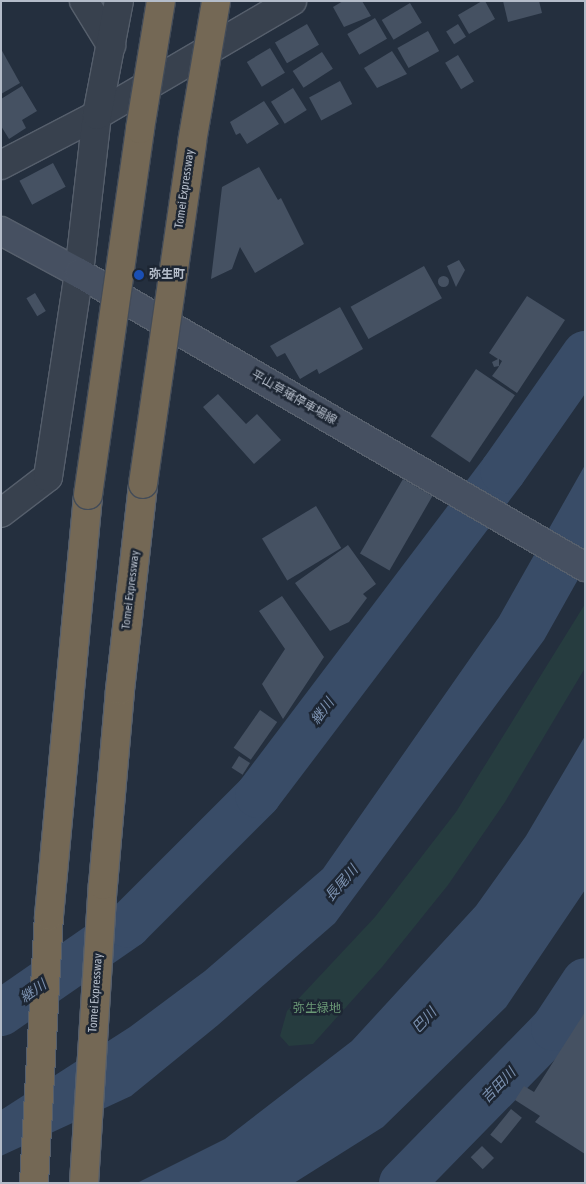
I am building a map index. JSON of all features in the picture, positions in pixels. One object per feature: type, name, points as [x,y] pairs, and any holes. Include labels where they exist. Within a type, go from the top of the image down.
[{"type":"highway","points":[[34,1183],[49,916],[88,495],[140,129],[161,1]]},
{"type":"highway","name":"Tomei Expressway","points":[[84,1183],[102,885],[120,690],[143,484],[192,142],[216,1]]},
{"type":"main road","name":"平山草薙停車場線","points":[[1,231],[79,272],[585,567]]},
{"type":"street","points":[[84,1],[111,45]]},
{"type":"street","points":[[1,513],[48,476],[79,272],[97,115],[120,1]]},
{"type":"street","points":[[1,165],[97,115],[292,1]]},
{"type":"green space","name":"弥生緑地","points":[[585,604],[585,668],[505,802],[448,885],[382,967],[313,1044],[289,1046],[280,1036],[287,1011],[375,917],[456,812]]},
{"type":"water","name":"長尾川","points":[[585,465],[585,567],[544,640],[335,923],[218,1025],[131,1096],[1,1156],[1,1110],[130,1027],[205,971],[323,869],[499,617]]},
{"type":"water","name":"巴川","points":[[585,736],[585,890],[506,1007],[383,1127],[294,1183],[137,1183],[225,1139],[352,1041],[476,906],[526,836]]},
{"type":"building","points":[[343,1],[362,1],[371,16],[344,27],[333,7]]},
{"type":"building","points":[[485,1],[495,19],[469,34],[458,15]]},
{"type":"building","points":[[503,1],[539,1],[542,13],[508,22]]},
{"type":"building","points":[[410,3],[422,23],[394,40],[382,20]]},
{"type":"building","points":[[375,18],[387,39],[359,55],[347,34]]},
{"type":"building","points":[[307,24],[319,45],[287,63],[275,42]]},
{"type":"building","points":[[458,24],[466,37],[454,44],[446,31]]},
{"type":"building","points":[[428,31],[439,51],[409,68],[397,48]]},
{"type":"building","points":[[270,48],[285,73],[262,87],[247,62]]},
{"type":"building","points":[[1,49],[20,83],[1,94]]},
{"type":"building","points":[[392,51],[407,74],[377,88],[364,68]]},
{"type":"building","points":[[322,52],[333,69],[304,88],[293,71]]},
{"type":"building","points":[[458,55],[474,82],[461,89],[445,63]]},
{"type":"building","points":[[340,81],[352,104],[321,120],[309,97]]},
{"type":"building","points":[[22,86],[37,111],[22,120],[26,128],[9,139],[1,126],[1,99]]},
{"type":"building","points":[[293,88],[307,110],[285,124],[271,102]]},
{"type":"building","points":[[264,101],[279,124],[247,144],[240,133],[236,135],[230,122]]},
{"type":"building","points":[[53,163],[66,187],[32,205],[19,181]]},
{"type":"building","points":[[259,167],[278,200],[281,198],[304,244],[255,273],[240,247],[232,269],[211,279],[222,187]]},
{"type":"building","points":[[459,260],[465,270],[456,287],[447,266]]},
{"type":"building","points":[[424,266],[442,298],[368,339],[351,307]]},
{"type":"building","points":[[443,275],[449,281],[443,287],[437,281]]},
{"type":"building","points":[[35,293],[46,311],[37,316],[26,298]]},
{"type":"building","points":[[527,296],[565,320],[517,393],[492,376],[498,368],[502,361],[499,359],[499,366],[494,367],[492,362],[498,359],[489,353]]},
{"type":"building","points":[[340,307],[363,349],[319,374],[317,369],[300,379],[285,353],[277,357],[270,346]]},
{"type":"building","points":[[476,369],[515,395],[470,462],[431,436]]},
{"type":"building","points":[[218,394],[246,424],[257,414],[281,440],[254,464],[203,407]]},
{"type":"building","points":[[403,479],[432,496],[389,570],[360,553]]},
{"type":"building","points":[[316,506],[341,548],[287,580],[262,538]]},
{"type":"building","points":[[348,545],[376,584],[363,594],[367,598],[349,622],[330,631],[295,583]]},
{"type":"building","points":[[282,596],[324,657],[283,719],[262,684],[285,649],[259,611]]},
{"type":"building","points":[[260,710],[277,722],[251,760],[234,748]]},
{"type":"building","points":[[239,756],[250,763],[243,775],[232,768]]},
{"type":"building","points":[[585,1012],[585,1154],[535,1122],[540,1116],[515,1100],[524,1086],[534,1092]]},
{"type":"building","points":[[511,1109],[522,1118],[501,1143],[490,1135]]},
{"type":"building","points":[[482,1146],[494,1158],[483,1169],[471,1157]]},
{"type":"waterway","name":"継川","points":[[1,1013],[128,925],[258,795],[503,471],[585,354]]},
{"type":"waterway","name":"吉田川","points":[[402,1183],[554,1028],[585,981]]},
{"type":"place","name":"弥生町","points":[[139,275]]}]
